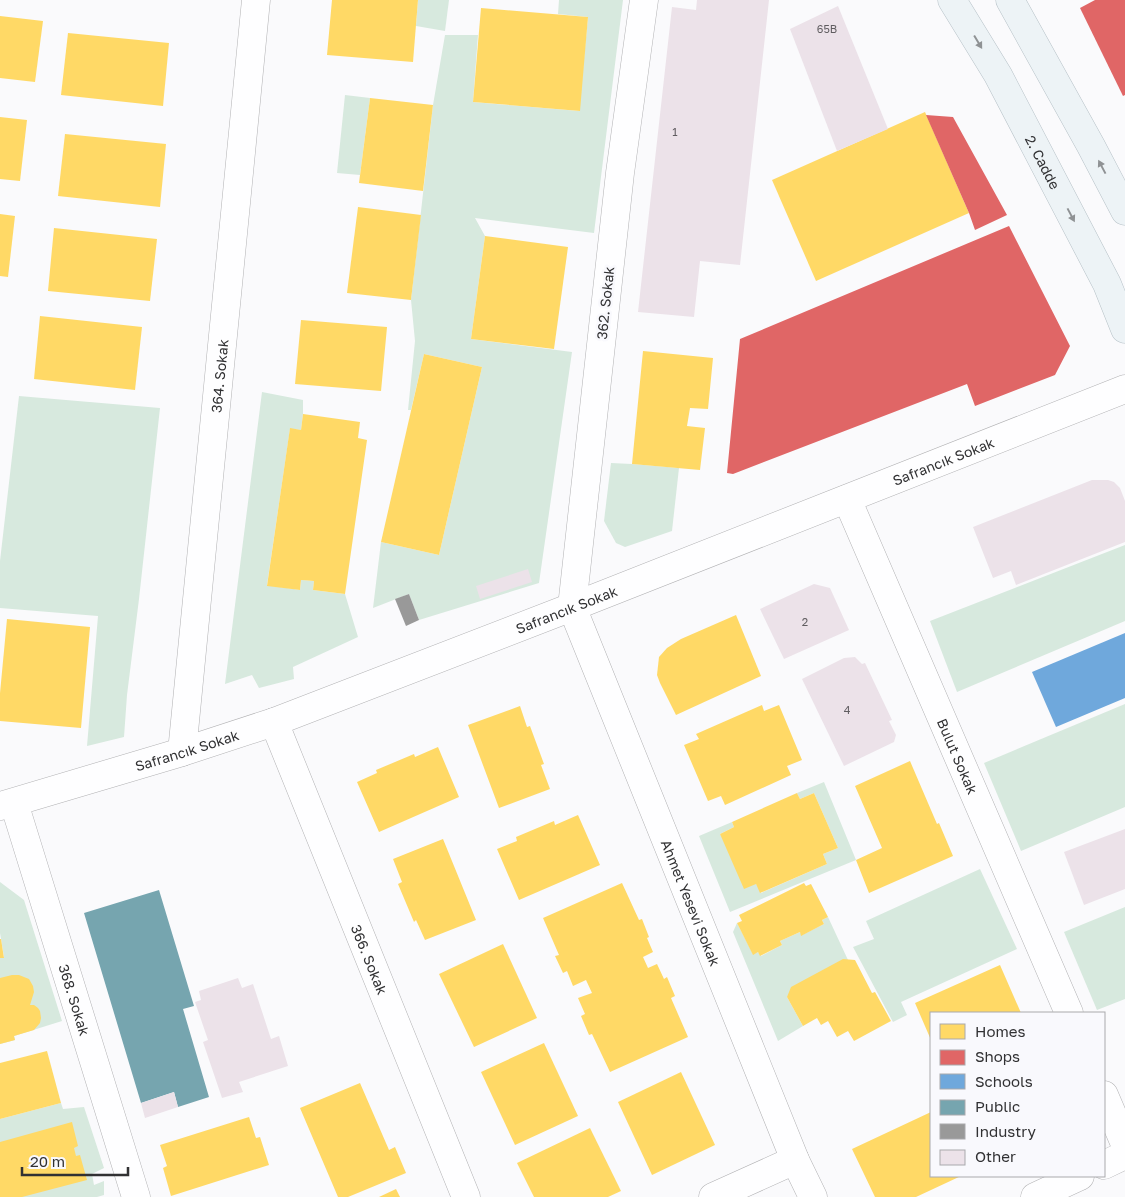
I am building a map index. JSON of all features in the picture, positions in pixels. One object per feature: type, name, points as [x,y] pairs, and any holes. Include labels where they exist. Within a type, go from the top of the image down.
[{"type":"main road","name":"2. Cadde","points":[[952,0],[998,74],[1107,284],[1125,328]]},
{"type":"main road","points":[[1010,0],[1125,210]]},
{"type":"street","name":"364. Sokak","points":[[182,752],[255,0]]},
{"type":"street","name":"362. Sokak","points":[[572,607],[620,173],[644,0]]},
{"type":"street","name":"Safrancık Sokak","points":[[7,805],[274,722],[1125,389]]},
{"type":"street","name":"Bulut Sokak","points":[[848,499],[1069,1012]]},
{"type":"street","name":"Ahmet Yesevi Sokak","points":[[572,607],[795,1160],[813,1197]]},
{"type":"street","name":"366. Sokak","points":[[274,722],[466,1197]]},
{"type":"street","name":"368. Sokak","points":[[7,805],[136,1197]]},
{"type":"street","points":[[1105,1097],[1125,1144]]},
{"type":"street","points":[[1105,1165],[1125,1155]]},
{"type":"street","points":[[713,1197],[795,1160]]},
{"type":"street","points":[[1035,1197],[1078,1177]]},
{"type":"green space","points":[[418,0],[449,0],[445,31],[416,26]]},
{"type":"green space","points":[[559,0],[623,0],[594,233],[475,218],[485,236],[471,339],[572,352],[539,583],[419,620],[409,594],[373,608],[381,542],[439,555],[482,367],[424,354],[411,410],[408,410],[415,341],[411,300],[433,105],[445,35],[478,35],[473,102],[579,111],[588,17],[558,14]]},
{"type":"green space","points":[[345,95],[370,98],[360,175],[337,173]]},
{"type":"green space","points":[[262,392],[303,400],[301,430],[290,429],[267,585],[300,590],[301,580],[314,581],[313,590],[345,594],[358,637],[293,667],[294,679],[259,688],[252,675],[225,684]]},
{"type":"green space","points":[[19,396],[160,408],[127,695],[124,737],[87,746],[98,616],[0,608],[0,561]]},
{"type":"green space","points":[[611,463],[679,468],[672,531],[625,547],[616,543],[604,521]]},
{"type":"green space","points":[[1125,545],[1125,621],[957,692],[930,621]]},
{"type":"green space","points":[[1125,704],[1125,807],[1021,851],[984,763]]},
{"type":"green space","points":[[824,782],[856,860],[730,912],[699,836],[732,822],[734,827],[720,834],[761,893],[827,864],[823,854],[838,848],[814,793],[800,799],[797,793]]},
{"type":"green space","points":[[980,869],[1017,949],[901,1002],[907,1015],[893,1022],[853,947],[874,939],[866,921]]},
{"type":"green space","points":[[0,882],[24,900],[62,1021],[14,1036],[15,1040],[0,1044],[0,958],[4,957],[0,933]]},
{"type":"green space","points":[[1125,907],[1125,999],[1097,1010],[1064,932]]},
{"type":"green space","points":[[828,917],[848,960],[787,997],[803,1026],[778,1041],[733,932],[737,923],[753,954],[758,952],[761,956],[782,945],[780,941],[800,932],[802,935],[824,924],[822,920]]},
{"type":"green space","points":[[61,1103],[63,1109],[84,1107],[104,1168],[92,1174],[94,1185],[104,1181],[104,1195],[97,1197],[0,1197],[0,1119]]},
{"type":"building: Homes","points":[[332,0],[418,0],[413,62],[327,55]]},
{"type":"building: Homes","points":[[481,8],[588,17],[580,111],[473,102]]},
{"type":"building: Homes","points":[[0,16],[43,21],[35,82],[0,78]]},
{"type":"building: Homes","points":[[68,33],[169,43],[163,106],[61,95]]},
{"type":"building: Homes","points":[[370,98],[433,105],[423,191],[359,183]]},
{"type":"building: Homes","points":[[925,112],[969,213],[816,281],[772,180]]},
{"type":"building: Homes","points":[[0,117],[27,120],[20,181],[0,179]]},
{"type":"building: Homes","points":[[65,134],[166,144],[160,207],[58,196]]},
{"type":"building: Homes","points":[[358,207],[421,215],[411,300],[347,293]]},
{"type":"building: Homes","points":[[0,214],[15,216],[8,277],[0,276]]},
{"type":"building: Homes","points":[[54,228],[157,239],[150,301],[48,291]]},
{"type":"building: Homes","points":[[485,236],[568,247],[554,349],[471,339]]},
{"type":"building: Homes","points":[[40,316],[142,327],[135,390],[34,379]]},
{"type":"building: Homes","points":[[301,320],[387,327],[381,391],[295,384]]},
{"type":"building: Homes","points":[[643,351],[713,358],[708,409],[690,408],[687,426],[705,428],[700,470],[632,464]]},
{"type":"building: Homes","points":[[424,354],[482,367],[439,555],[381,542]]},
{"type":"building: Homes","points":[[303,414],[360,422],[358,438],[367,440],[345,594],[313,590],[314,581],[301,580],[300,590],[267,586],[290,428],[301,430]]},
{"type":"building: Homes","points":[[736,615],[761,676],[676,715],[657,675],[659,657],[667,648],[681,639]]},
{"type":"building: Homes","points":[[7,619],[90,627],[81,728],[0,721],[0,693]]},
{"type":"building: Homes","points":[[762,705],[764,711],[779,705],[802,760],[787,766],[791,775],[725,805],[721,796],[708,801],[684,745],[699,739],[696,734]]},
{"type":"building: Homes","points":[[520,706],[527,727],[530,726],[544,764],[541,765],[550,789],[499,808],[468,725]]},
{"type":"building: Homes","points":[[438,747],[459,797],[379,832],[357,782],[377,773],[376,770],[414,754],[415,757]]},
{"type":"building: Homes","points":[[910,761],[953,856],[869,893],[856,860],[882,848],[855,786]]},
{"type":"building: Homes","points":[[797,793],[800,799],[814,793],[838,848],[823,854],[827,864],[760,893],[756,884],[744,889],[720,834],[734,827],[732,822]]},
{"type":"building: Homes","points":[[578,815],[600,865],[519,900],[497,849],[517,841],[516,837],[554,821],[555,825]]},
{"type":"building: Homes","points":[[443,839],[476,920],[425,940],[416,920],[414,922],[398,884],[402,882],[393,859]]},
{"type":"building: Homes","points":[[622,883],[639,920],[642,919],[649,937],[647,938],[653,952],[643,957],[648,968],[657,964],[664,979],[667,977],[675,996],[671,998],[688,1037],[610,1072],[592,1034],[589,1035],[581,1016],[585,1014],[578,998],[592,993],[586,980],[573,986],[567,971],[563,973],[555,956],[559,955],[543,918]]},
{"type":"building: Homes","points":[[804,883],[806,886],[811,884],[828,917],[822,920],[824,924],[801,936],[800,932],[780,941],[782,945],[760,956],[758,952],[753,955],[737,923],[742,921],[739,915]]},
{"type":"building: Homes","points":[[1,939],[4,958],[0,958]]},
{"type":"building: Homes","points":[[503,944],[537,1018],[474,1047],[439,974]]},
{"type":"building: Homes","points":[[843,959],[855,960],[872,993],[875,992],[891,1021],[854,1041],[848,1031],[837,1037],[828,1021],[821,1025],[817,1018],[803,1026],[787,997],[791,987]]},
{"type":"building: Homes","points":[[1000,965],[1021,1012],[930,1012],[930,1038],[915,1003]]},
{"type":"building: Homes","points":[[19,975],[29,979],[34,992],[30,1005],[38,1008],[41,1018],[40,1023],[34,1030],[14,1036],[15,1040],[0,1044],[0,978]]},
{"type":"building: Homes","points":[[544,1043],[578,1116],[515,1145],[481,1072]]},
{"type":"building: Homes","points":[[47,1051],[61,1103],[0,1119],[0,1063]]},
{"type":"building: Homes","points":[[681,1072],[715,1145],[652,1175],[618,1102]]},
{"type":"building: Homes","points":[[360,1083],[389,1150],[395,1147],[406,1173],[348,1197],[338,1197],[300,1108]]},
{"type":"building: Homes","points":[[930,1112],[930,1177],[959,1177],[916,1197],[875,1197],[852,1149]]},
{"type":"building: Homes","points":[[249,1117],[256,1138],[260,1137],[269,1165],[171,1196],[163,1168],[167,1166],[160,1145]]},
{"type":"building: Homes","points":[[72,1122],[78,1146],[74,1148],[76,1156],[80,1155],[87,1180],[22,1197],[0,1197],[0,1142]]},
{"type":"building: Homes","points":[[590,1128],[621,1191],[608,1197],[534,1197],[517,1163]]},
{"type":"building: Homes","points":[[396,1189],[400,1197],[379,1197]]},
{"type":"building: Shops","points":[[1095,0],[1125,0],[1125,95],[1123,96],[1080,8]]},
{"type":"building: Shops","points":[[926,115],[953,117],[1007,215],[975,230]]},
{"type":"building: Shops","points":[[1009,226],[1070,346],[1055,375],[975,406],[967,384],[733,474],[727,473],[740,339]]},
{"type":"building: Schools","points":[[1125,633],[1125,698],[1056,727],[1032,672]]},
{"type":"building: Public","points":[[159,890],[194,1006],[183,1009],[209,1097],[178,1107],[174,1092],[141,1103],[84,913]]},
{"type":"building: Industry","points":[[409,594],[419,620],[406,626],[395,599]]},
{"type":"building: Other","points":[[697,0],[769,0],[740,265],[700,261],[694,317],[638,312],[672,7],[696,10]]},
{"type":"building: Other","points":[[838,6],[888,129],[837,151],[790,29]]},
{"type":"building: Other","points":[[1092,480],[1108,480],[1114,482],[1120,488],[1125,501],[1125,542],[1016,585],[1011,571],[993,578],[973,527]]},
{"type":"building: Other","points":[[528,569],[532,582],[480,599],[476,586]]},
{"type":"building: Other","points":[[814,584],[830,588],[849,630],[784,659],[760,609]]},
{"type":"building: Other","points":[[855,657],[862,664],[865,663],[892,720],[889,721],[896,735],[894,742],[844,766],[802,679],[844,658]]},
{"type":"building: Other","points":[[1125,829],[1125,889],[1084,905],[1064,852]]},
{"type":"building: Other","points":[[238,978],[242,988],[253,984],[271,1039],[279,1036],[288,1066],[239,1082],[243,1092],[222,1098],[203,1042],[208,1040],[195,1002],[201,1000],[199,991]]},
{"type":"building: Other","points":[[174,1092],[178,1107],[145,1118],[141,1103]]}]
